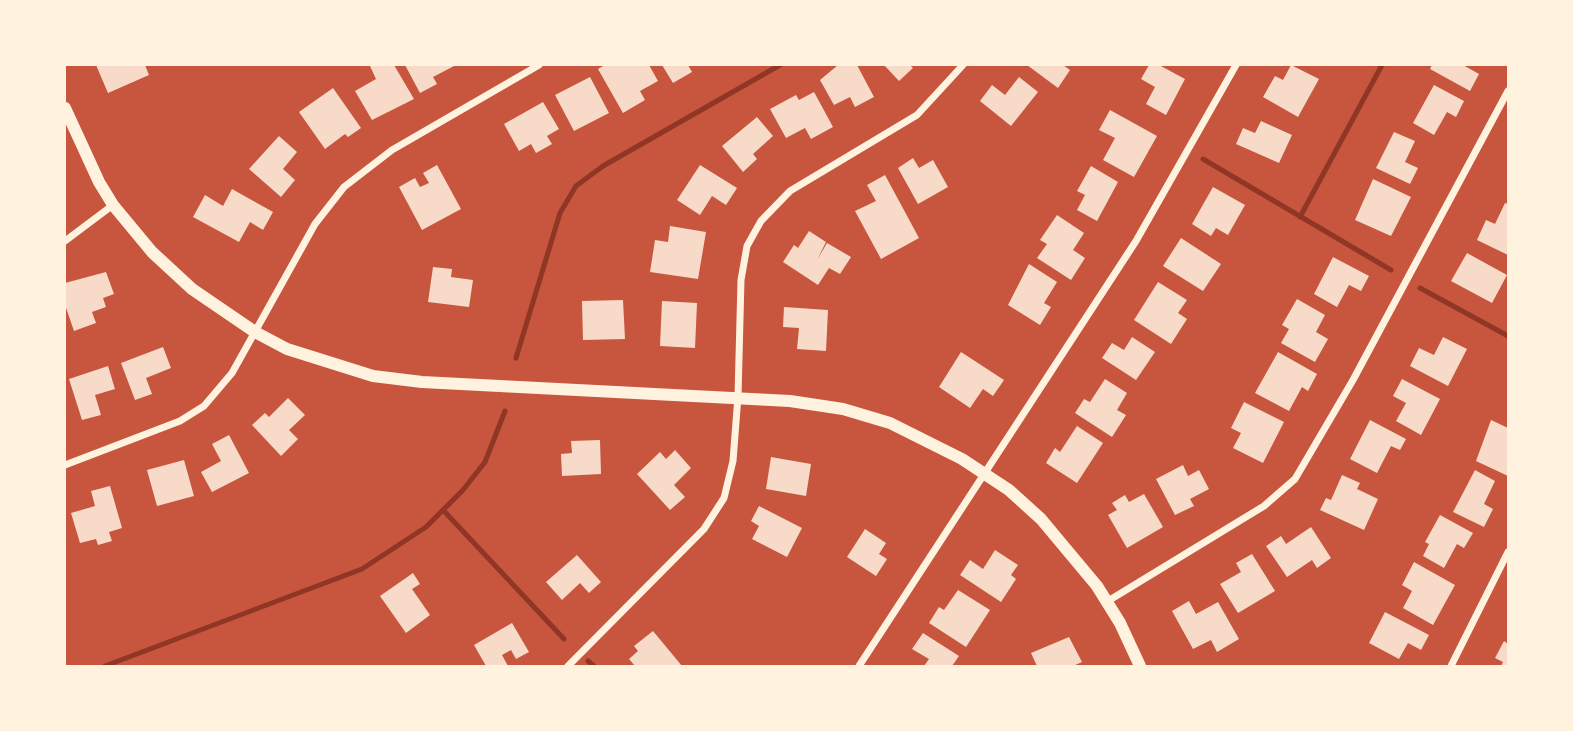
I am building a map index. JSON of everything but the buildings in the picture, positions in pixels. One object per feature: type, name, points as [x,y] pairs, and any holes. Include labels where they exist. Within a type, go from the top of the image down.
[{"type":"street","points":[[65,465],[168,426],[205,407],[224,385],[315,224],[344,187],[392,150],[539,65]]},
{"type":"street","points":[[568,666],[704,529],[715,513],[730,480],[738,396],[741,280],[747,246],[761,221],[790,191],[917,116],[963,65]]},
{"type":"street","points":[[859,666],[1136,241],[1236,65]]},
{"type":"street","points":[[1108,601],[1264,506],[1295,479],[1353,380],[1508,91]]},
{"type":"street","points":[[65,108],[87,160],[113,205],[177,276],[209,302],[287,349],[373,376],[422,382],[738,396],[805,402],[865,415],[925,438],[985,474],[1024,502],[1056,535],[1108,601],[1140,666]]},
{"type":"street","points":[[65,241],[113,205]]},
{"type":"street","points":[[1451,666],[1508,552]]},
{"type":"waterway","points":[[516,358],[560,213],[576,186],[603,166],[780,65]]},
{"type":"waterway","points":[[1300,217],[1382,65]]},
{"type":"waterway","points":[[1203,159],[1391,270]]},
{"type":"waterway","points":[[1420,288],[1508,336]]},
{"type":"waterway","points":[[105,666],[362,569],[426,527],[463,490],[485,462],[505,411]]},
{"type":"waterway","points":[[443,510],[564,639]]},
{"type":"waterway","points":[[588,661],[594,666]]}]
